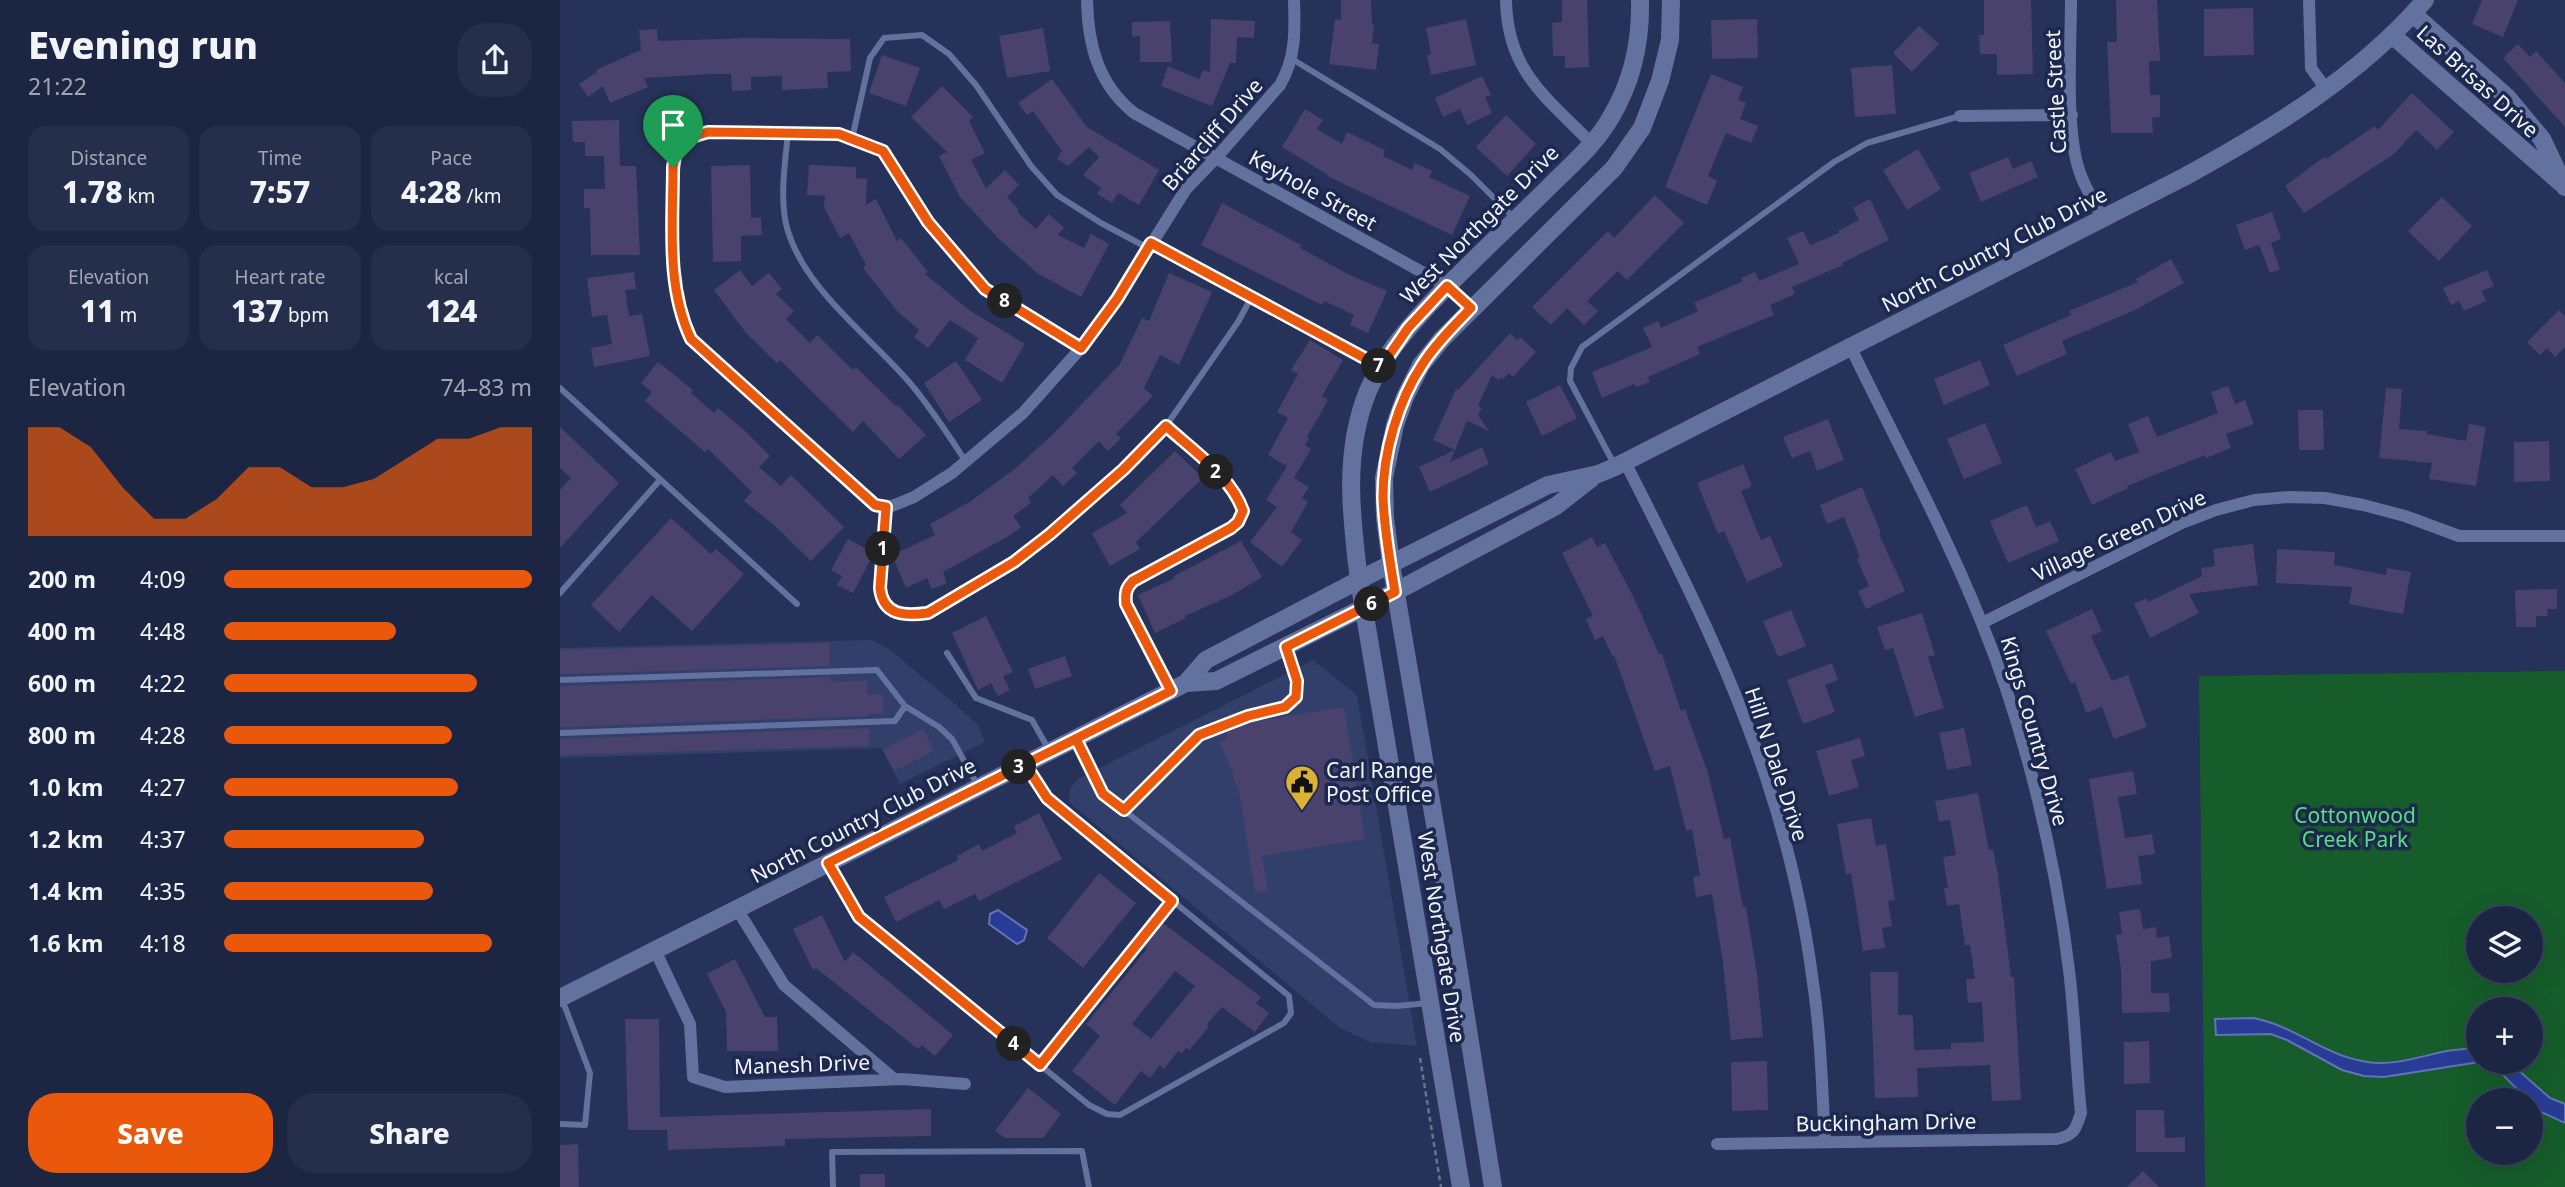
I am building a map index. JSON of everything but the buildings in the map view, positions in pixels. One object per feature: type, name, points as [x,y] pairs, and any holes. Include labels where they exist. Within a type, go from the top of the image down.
[{"type":"street","name":"Keyhole Street","points":[[1087,0],[1091,46],[1097,66],[1119,101],[1150,123],[1447,286],[1471,308]]},
{"type":"street","name":"Briarcliff Drive","points":[[886,507],[914,497],[966,462],[1023,413],[1081,348],[1117,299],[1186,189],[1280,85],[1292,59],[1294,0]]},
{"type":"street","points":[[1506,0],[1506,24],[1518,60],[1546,97],[1591,144]]},
{"type":"street","name":"West Northgate Drive","points":[[1461,1187],[1359,580],[1350,476],[1358,426],[1368,391],[1408,328],[1591,144],[1612,116],[1633,64],[1639,37],[1640,0]]},
{"type":"street","name":"West Northgate Drive","points":[[1493,1187],[1395,592],[1383,498],[1384,478],[1395,425],[1421,365],[1471,308],[1614,168],[1642,128],[1660,81],[1670,40],[1671,0]]},
{"type":"street","name":"Castle Street","points":[[2071,0],[2071,115],[2079,171],[2103,219]]},
{"type":"street","points":[[2309,0],[2311,68],[2326,89]]},
{"type":"street","name":"North Country Club Drive","points":[[561,998],[1178,687],[1206,660],[1359,580],[1548,485],[1598,474],[1620,464],[2103,219],[2252,139],[2326,89],[2392,35],[2419,7]]},
{"type":"street","name":"Las Brisas Drive","points":[[2419,7],[2507,97],[2542,139],[2565,187]]},
{"type":"street","name":"Las Brisas Drive","points":[[2392,35],[2565,187]]},
{"type":"street","points":[[1961,116],[2071,115]]},
{"type":"street","points":[[886,507],[875,505],[691,339],[682,322],[674,284],[673,167],[677,145],[685,139],[708,132],[839,134],[883,151],[928,222],[985,289],[1081,348]]},
{"type":"street","name":"Kings Country Drive","points":[[1851,348],[1944,534],[1982,623],[2031,773],[2046,833],[2069,969],[2081,1113],[2076,1127],[2068,1137],[2056,1139]]},
{"type":"street","name":"Hill N Dale Drive","points":[[1620,464],[1722,660],[1768,782],[1797,893],[1813,982],[1822,1068],[1825,1142]]},
{"type":"street","name":"North Country Club Drive","points":[[1178,687],[1216,681],[1364,608],[1556,506],[1598,474]]},
{"type":"street","name":"Village Green Drive","points":[[1982,623],[2182,523],[2216,509],[2254,500],[2325,498],[2405,516],[2459,536],[2565,536]]},
{"type":"street","points":[[737,909],[784,985],[894,1079]]},
{"type":"street","name":"Manesh Drive","points":[[655,950],[690,1024],[693,1077],[724,1087],[894,1079],[965,1084]]},
{"type":"street","points":[[1430,1003],[1462,999]]},
{"type":"street","name":"Buckingham Drive","points":[[1717,1144],[2056,1139]]},
{"type":"lane","points":[[852,139],[870,58],[884,38],[922,35],[949,54],[976,85],[1031,166],[1057,195],[1101,223],[1149,245],[1381,367]]},
{"type":"lane","points":[[1292,59],[1440,149],[1471,175],[1516,220]]},
{"type":"lane","points":[[1620,464],[1570,381],[1571,368],[1582,347],[1834,162],[1867,143],[1961,116]]},
{"type":"lane","points":[[788,133],[783,182],[786,223],[798,259],[831,300],[909,382],[939,420],[966,462]]},
{"type":"lane","points":[[886,507],[881,598],[887,607],[899,613],[928,613],[1014,562],[1124,469],[1166,426],[1238,322],[1251,298]]},
{"type":"lane","points":[[560,388],[797,604]]},
{"type":"lane","points":[[1166,426],[1216,472],[1239,498],[1243,511],[1238,522],[1231,528],[1133,581],[1127,587],[1126,604],[1178,687]]},
{"type":"lane","points":[[560,593],[660,480]]},
{"type":"lane","points":[[1124,810],[1199,735],[1248,716],[1285,707],[1296,697],[1297,681],[1286,647]]},
{"type":"lane","points":[[947,653],[976,698],[1032,720],[1050,752]]},
{"type":"lane","points":[[560,680],[877,670],[905,706],[939,727],[952,739],[979,788]]},
{"type":"lane","points":[[560,733],[895,721],[905,706]]},
{"type":"lane","points":[[1076,739],[1103,794],[1374,1005],[1430,1003]]},
{"type":"lane","points":[[828,863],[859,917],[1089,1105],[1107,1114],[1120,1115],[1284,1023],[1291,1013],[1289,996],[1047,798],[1025,764]]},
{"type":"lane","points":[[1040,1065],[1172,901]]},
{"type":"lane","points":[[560,1124],[585,1125],[590,1073],[561,998]]},
{"type":"lane","points":[[833,1187],[832,1152],[1082,1151],[1089,1187]]},
{"type":"path","points":[[1420,1058],[1441,1187]]},
{"type":"shaded area","points":[[871,640],[889,649],[956,705],[978,725],[985,742],[900,784],[881,748],[560,758],[560,648]]},
{"type":"shaded area","points":[[1313,660],[1357,695],[1417,1046],[1370,1042],[1340,1028],[1069,802],[1070,788],[1078,779]]},
{"type":"shaded area","points":[[998,910],[1027,930],[1024,940],[1017,944],[989,924],[990,914]]},
{"type":"shaded area","points":[[2253,1018],[2268,1022],[2336,1053],[2367,1062],[2395,1062],[2466,1049],[2466,1064],[2384,1077],[2364,1076],[2342,1070],[2271,1034],[2216,1035],[2215,1019]]},
{"type":"shaded area","points":[[2502,1074],[2523,1074],[2539,1088],[2516,1088]]},
{"type":"shaded area","points":[[2543,1092],[2565,1104],[2565,1123],[2543,1113]]},
{"type":"green space","name":"Cottonwood Creek Park","points":[[2565,671],[2565,1187],[2205,1187],[2199,676]]},
{"type":"place","name":"Carl Range Post Office","points":[[1302,812]]},
{"type":"route","points":[[673,167],[674,284],[682,322],[691,339],[875,505],[886,507],[880,588],[881,598],[887,607],[899,613],[928,613],[1014,562],[1085,505],[1166,426],[1216,472],[1239,498],[1243,511],[1238,522],[1231,528],[1133,581],[1127,587],[1126,604],[1171,691],[1123,715],[828,863],[859,917],[1040,1065],[1172,901],[1047,798],[1025,764],[1076,739],[1103,794],[1124,810],[1199,735],[1248,716],[1285,707],[1296,697],[1297,681],[1286,647],[1395,592],[1383,498],[1384,478],[1395,425],[1421,365],[1471,308],[1447,286],[1408,328],[1381,367],[1151,243],[1117,299],[1081,348],[985,289],[928,222],[883,151],[839,134],[708,132],[685,139],[677,145],[673,167]]}]
